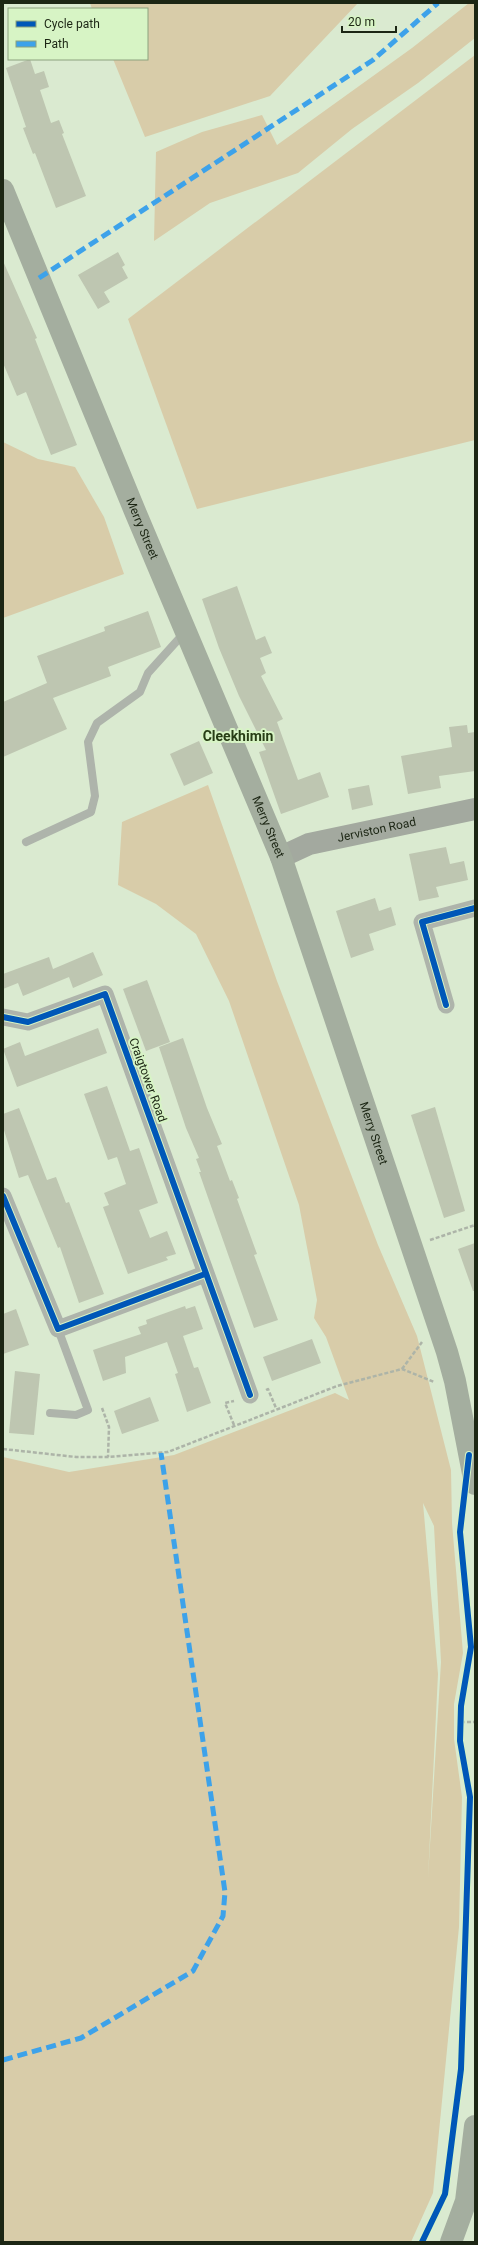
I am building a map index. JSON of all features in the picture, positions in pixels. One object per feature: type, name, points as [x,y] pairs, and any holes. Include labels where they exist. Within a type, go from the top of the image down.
[{"type":"main road","name":"Merry Street","points":[[3,190],[185,632],[281,856],[447,1352],[472,1456],[475,1484]]},
{"type":"main road","name":"Jerviston Road","points":[[281,856],[309,844],[475,809]]},
{"type":"main road","points":[[451,2242],[466,2201],[475,2126]]},
{"type":"main road","points":[[456,2242],[462,2236],[475,2230]]},
{"type":"street","points":[[446,1005],[422,922],[475,908]]},
{"type":"street","name":"Craigtower Road","points":[[3,1017],[28,1022],[105,994],[250,1395]]},
{"type":"street","points":[[3,1196],[6,1214],[58,1329],[205,1274]]},
{"type":"lane","points":[[26,842],[91,812],[95,796],[88,742],[97,723],[140,692],[148,673],[185,632]]},
{"type":"lane","points":[[50,1413],[76,1414],[88,1410],[58,1329]]},
{"type":"path","points":[[411,1246],[475,1224]]},
{"type":"path","points":[[402,1369],[436,1322]]},
{"type":"path","points":[[3,1449],[76,1457],[108,1457],[168,1452],[337,1386],[402,1369],[457,1392]]},
{"type":"path","points":[[88,1410],[101,1406],[109,1427],[108,1457]]},
{"type":"path","points":[[470,1633],[472,1643]]},
{"type":"path","points":[[461,1714],[461,1725],[475,1722]]},
{"type":"shaded area","points":[[90,3],[358,3],[270,96],[145,137],[113,60],[148,60],[148,8],[92,8]]},
{"type":"shaded area","points":[[469,3],[475,3],[475,38],[418,83],[352,129],[298,173],[210,203],[154,241],[156,152],[202,132],[262,115],[277,145],[412,48]]},
{"type":"shaded area","points":[[475,55],[475,440],[197,509],[128,319]]},
{"type":"shaded area","points":[[3,442],[38,459],[75,467],[104,517],[124,574],[3,618]]},
{"type":"shaded area","points":[[208,785],[277,981],[378,1245],[417,1336],[451,1470],[452,1523],[463,1653],[454,1704],[454,1739],[462,1797],[459,1927],[433,2193],[411,2242],[3,2242],[3,1457],[69,1472],[174,1455],[335,1393],[349,1400],[326,1337],[314,1318],[317,1300],[299,1205],[229,1001],[196,934],[156,904],[118,885],[122,822]],"holes":[[[423,1503],[434,1526],[441,1662],[428,1878],[438,1674]]]},
{"type":"building","points":[[30,60],[35,74],[44,71],[49,87],[40,90],[51,123],[59,120],[64,133],[62,134],[86,196],[56,208],[35,153],[33,154],[23,128],[26,127],[6,68]]},
{"type":"building","points":[[118,252],[125,265],[122,267],[128,278],[104,292],[110,302],[98,309],[78,275]]},
{"type":"building","points":[[3,261],[37,338],[35,339],[77,445],[51,455],[26,392],[17,396],[3,363]]},
{"type":"building","points":[[237,586],[256,640],[265,636],[272,653],[260,658],[266,673],[261,676],[283,719],[277,722],[298,780],[320,772],[329,797],[281,814],[259,752],[266,750],[239,696],[219,648],[202,599]]},
{"type":"building","points":[[148,611],[161,647],[108,667],[111,676],[53,698],[67,729],[3,757],[3,702],[47,683],[37,656],[105,631],[104,627]]},
{"type":"building","points":[[467,725],[468,733],[475,732],[475,771],[439,776],[441,788],[408,794],[401,756],[452,747],[449,727]]},
{"type":"building","points":[[199,741],[213,773],[184,786],[170,754]]},
{"type":"building","points":[[369,785],[373,805],[352,810],[348,789]]},
{"type":"building","points":[[446,847],[450,864],[464,861],[468,880],[436,887],[439,897],[419,901],[409,854]]},
{"type":"building","points":[[375,898],[379,911],[391,907],[396,925],[369,934],[374,950],[351,958],[336,911]]},
{"type":"building","points":[[93,952],[103,975],[73,988],[69,977],[23,996],[18,983],[3,989],[3,974],[49,957],[53,969]]},
{"type":"building","points":[[147,980],[170,1042],[146,1051],[123,989]]},
{"type":"building","points":[[98,1028],[107,1053],[17,1087],[3,1049],[20,1042],[25,1056]]},
{"type":"building","points":[[183,1038],[207,1108],[222,1144],[217,1146],[230,1181],[232,1180],[239,1198],[237,1199],[257,1254],[254,1255],[278,1320],[254,1328],[199,1172],[201,1172],[196,1159],[199,1158],[186,1128],[159,1047]]},
{"type":"building","points":[[107,1086],[130,1151],[139,1148],[158,1203],[139,1210],[150,1238],[167,1231],[176,1254],[166,1257],[168,1260],[128,1274],[103,1207],[109,1205],[104,1193],[126,1184],[117,1157],[108,1160],[84,1094]]},
{"type":"building","points":[[435,1107],[465,1211],[444,1218],[411,1115]]},
{"type":"building","points":[[19,1108],[47,1180],[56,1177],[66,1203],[69,1202],[104,1294],[79,1303],[60,1247],[58,1248],[28,1175],[19,1178],[3,1127],[3,1114]]},
{"type":"building","points":[[475,1243],[475,1291],[473,1291],[458,1249]]},
{"type":"building","points":[[185,1306],[186,1309],[195,1306],[203,1329],[183,1336],[194,1368],[198,1367],[211,1403],[187,1412],[175,1374],[178,1373],[167,1342],[125,1357],[126,1373],[103,1381],[93,1350],[141,1334],[138,1327],[147,1324],[146,1320]]},
{"type":"building","points":[[16,1309],[29,1345],[3,1354],[3,1314]]},
{"type":"building","points":[[312,1339],[321,1363],[272,1381],[263,1357]]},
{"type":"building","points":[[15,1371],[40,1374],[34,1435],[9,1433]]},
{"type":"building","points":[[150,1397],[159,1421],[122,1434],[114,1411]]},
{"type":"marked path","points":[[39,278],[373,60],[438,3]]},
{"type":"marked path","points":[[3,2060],[81,2038],[193,1971],[223,1916],[225,1892],[161,1453]]},
{"type":"cycle path","points":[[446,1005],[422,922],[475,908]]},
{"type":"cycle path","points":[[3,1017],[28,1022],[105,994],[250,1395]]},
{"type":"cycle path","points":[[3,1196],[58,1329],[205,1274]]},
{"type":"cycle path","points":[[422,2242],[445,2194],[461,2069],[470,1797],[460,1741],[461,1706],[471,1647],[460,1532],[469,1455]]},
{"type":"district","name":"Cleekhimin","points":[[238,736]]}]
